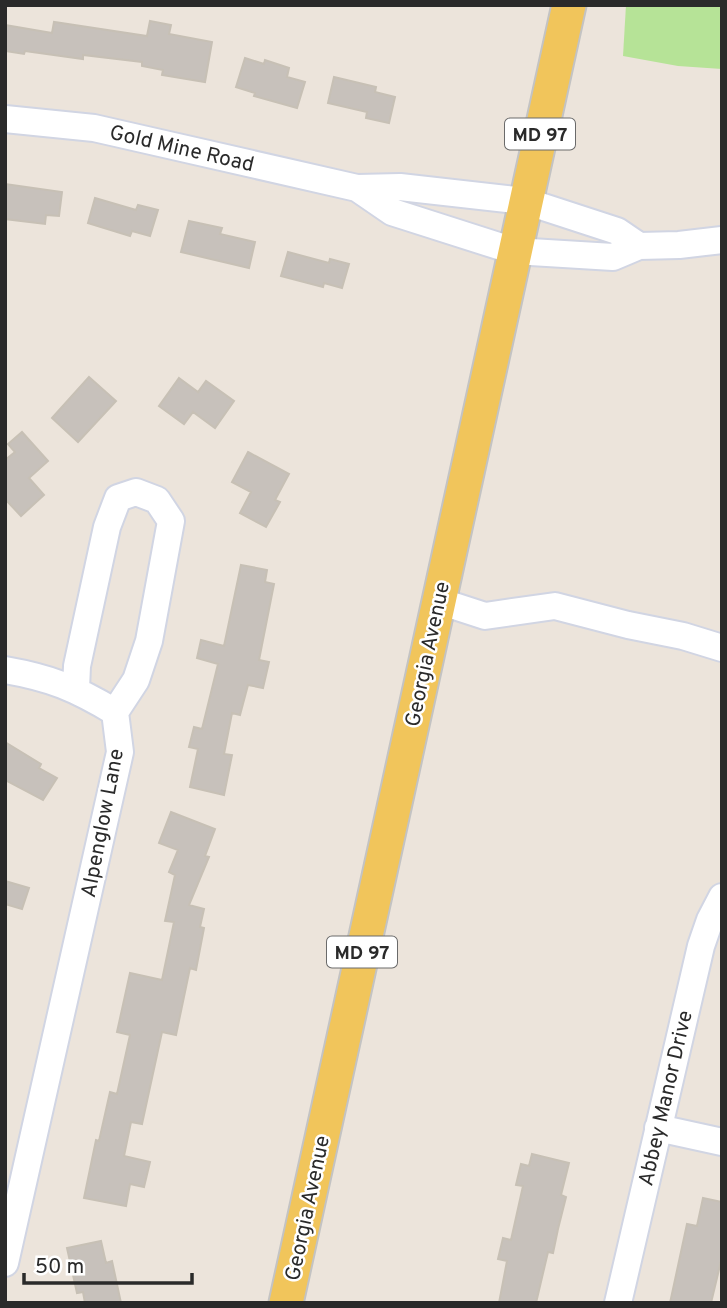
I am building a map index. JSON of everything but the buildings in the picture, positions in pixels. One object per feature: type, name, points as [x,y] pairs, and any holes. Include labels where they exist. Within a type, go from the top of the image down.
[{"type":"main road","name":"Georgia Avenue","points":[[286,1303],[569,5]]},
{"type":"street","name":"Gold Mine Road","points":[[5,119],[94,128],[357,188],[400,187],[525,201],[617,231],[639,246]]},
{"type":"street","name":"Gold Mine Road","points":[[357,188],[392,212],[514,251],[613,257],[639,246],[722,240]]},
{"type":"street","points":[[5,670],[38,676],[76,689],[115,712],[136,680],[149,640],[171,521],[156,500],[136,492],[118,498],[107,527],[77,666],[76,689]]},
{"type":"street","points":[[439,601],[485,616],[555,606],[683,636],[722,648]]},
{"type":"street","name":"Alpenglow Lane","points":[[5,1263],[120,751],[115,712]]},
{"type":"street","name":"Abbey Manor Drive","points":[[618,1303],[701,946],[722,897]]},
{"type":"street","points":[[658,1128],[722,1142]]},
{"type":"green space","points":[[626,5],[722,5],[722,69],[678,66],[623,56]]}]
